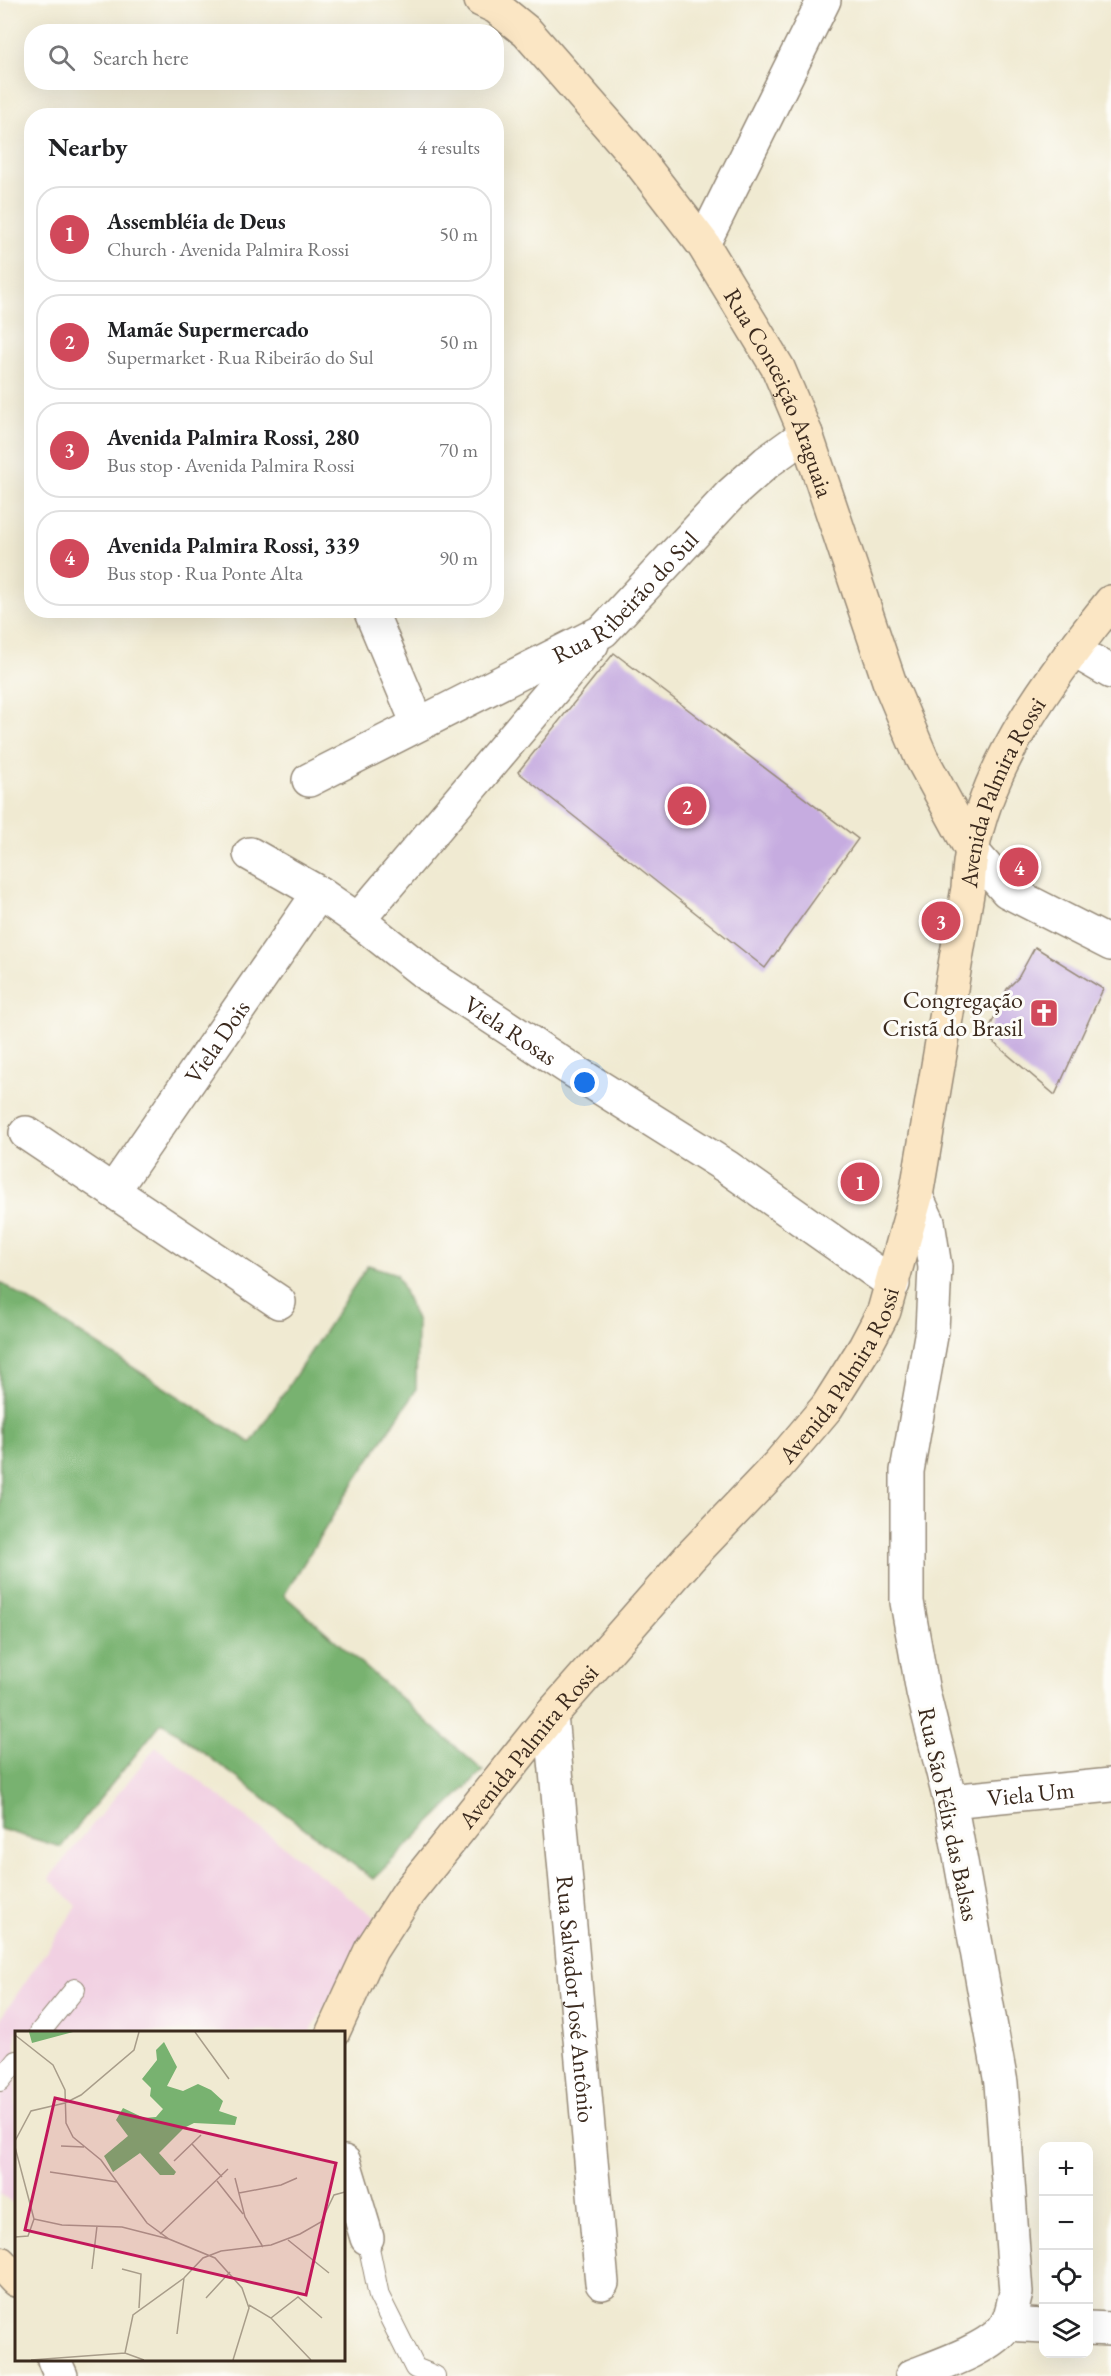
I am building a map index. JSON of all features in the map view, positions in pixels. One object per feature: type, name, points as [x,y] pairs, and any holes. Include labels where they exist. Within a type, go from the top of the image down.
[{"type":"main road","name":"Rua Conceição Araguaia","points":[[481,0],[496,7],[527,32],[633,153],[703,244],[778,368],[806,434],[889,681],[921,757],[972,851]]},
{"type":"main road","name":"Avenida Palmira Rossi","points":[[338,2026],[371,1950],[408,1893],[551,1715],[691,1556],[778,1465],[827,1407],[884,1311],[916,1196],[968,888],[972,851],[988,793],[1013,743],[1073,650],[1111,602]]},
{"type":"main road","points":[[0,2263],[15,2279]]},
{"type":"main road","points":[[0,2291],[15,2286]]},
{"type":"street","points":[[703,244],[824,0]]},
{"type":"street","name":"Rua Ribeirão do Sul","points":[[309,780],[603,632],[732,494],[767,462],[806,434]]},
{"type":"street","points":[[373,618],[418,724]]},
{"type":"street","points":[[358,920],[603,632]]},
{"type":"street","points":[[1073,650],[1111,672]]},
{"type":"street","points":[[972,851],[1007,891],[1111,944]]},
{"type":"street","name":"Viela Rosas","points":[[250,854],[319,894],[358,920],[429,976],[569,1068],[727,1167],[893,1284]]},
{"type":"street","name":"Viela Dois","points":[[113,1191],[319,894]]},
{"type":"street","points":[[26,1133],[279,1302]]},
{"type":"street","name":"Rua São Félix das Balsas","points":[[916,1196],[928,1221],[935,1267],[932,1330],[907,1471],[907,1602],[922,1692],[950,1801],[1001,2084],[1016,2293],[1007,2324]]},
{"type":"street","name":"Rua Salvador José Antônio","points":[[551,1715],[602,2283]]},
{"type":"street","name":"Viela Um","points":[[950,1801],[1111,1785]]},
{"type":"street","points":[[345,2168],[355,2229]]},
{"type":"street","points":[[912,2376],[965,2354],[996,2336],[1007,2324],[1039,2326]]},
{"type":"street","points":[[1093,2328],[1111,2329]]},
{"type":"street","points":[[54,2361],[61,2376]]},
{"type":"lane","points":[[41,2031],[75,1989]]},
{"type":"lane","points":[[0,2081],[15,2062]]},
{"type":"lane","points":[[355,2229],[379,2296],[415,2368],[435,2376]]},
{"type":"shaded area","points":[[156,1747],[377,1919],[311,2031],[15,2031],[15,2204],[0,2194],[0,2019],[77,1906],[49,1878]]},
{"type":"green space","points":[[368,1265],[397,1274],[417,1323],[416,1390],[349,1490],[284,1595],[483,1771],[373,1879],[162,1722],[61,1847],[0,1829],[0,1282],[251,1443]]},
{"type":"building","points":[[614,653],[858,839],[765,968],[518,772]]},
{"type":"building","name":"Congregação Cristã do Brasil","points":[[1035,947],[1103,989],[1055,1095],[986,1036],[1007,989],[1018,978]]},
{"type":"place","name":"Mamãe Supermercado","points":[[687,806]]},
{"type":"place","name":"Avenida Palmira Rossi, 339","points":[[1019,867]]},
{"type":"place","name":"Avenida Palmira Rossi, 280","points":[[941,921]]},
{"type":"place","name":"Congregação Cristã do Brasil","points":[[1044,1013]]},
{"type":"place","name":"Assembléia de Deus","points":[[860,1182]]}]
